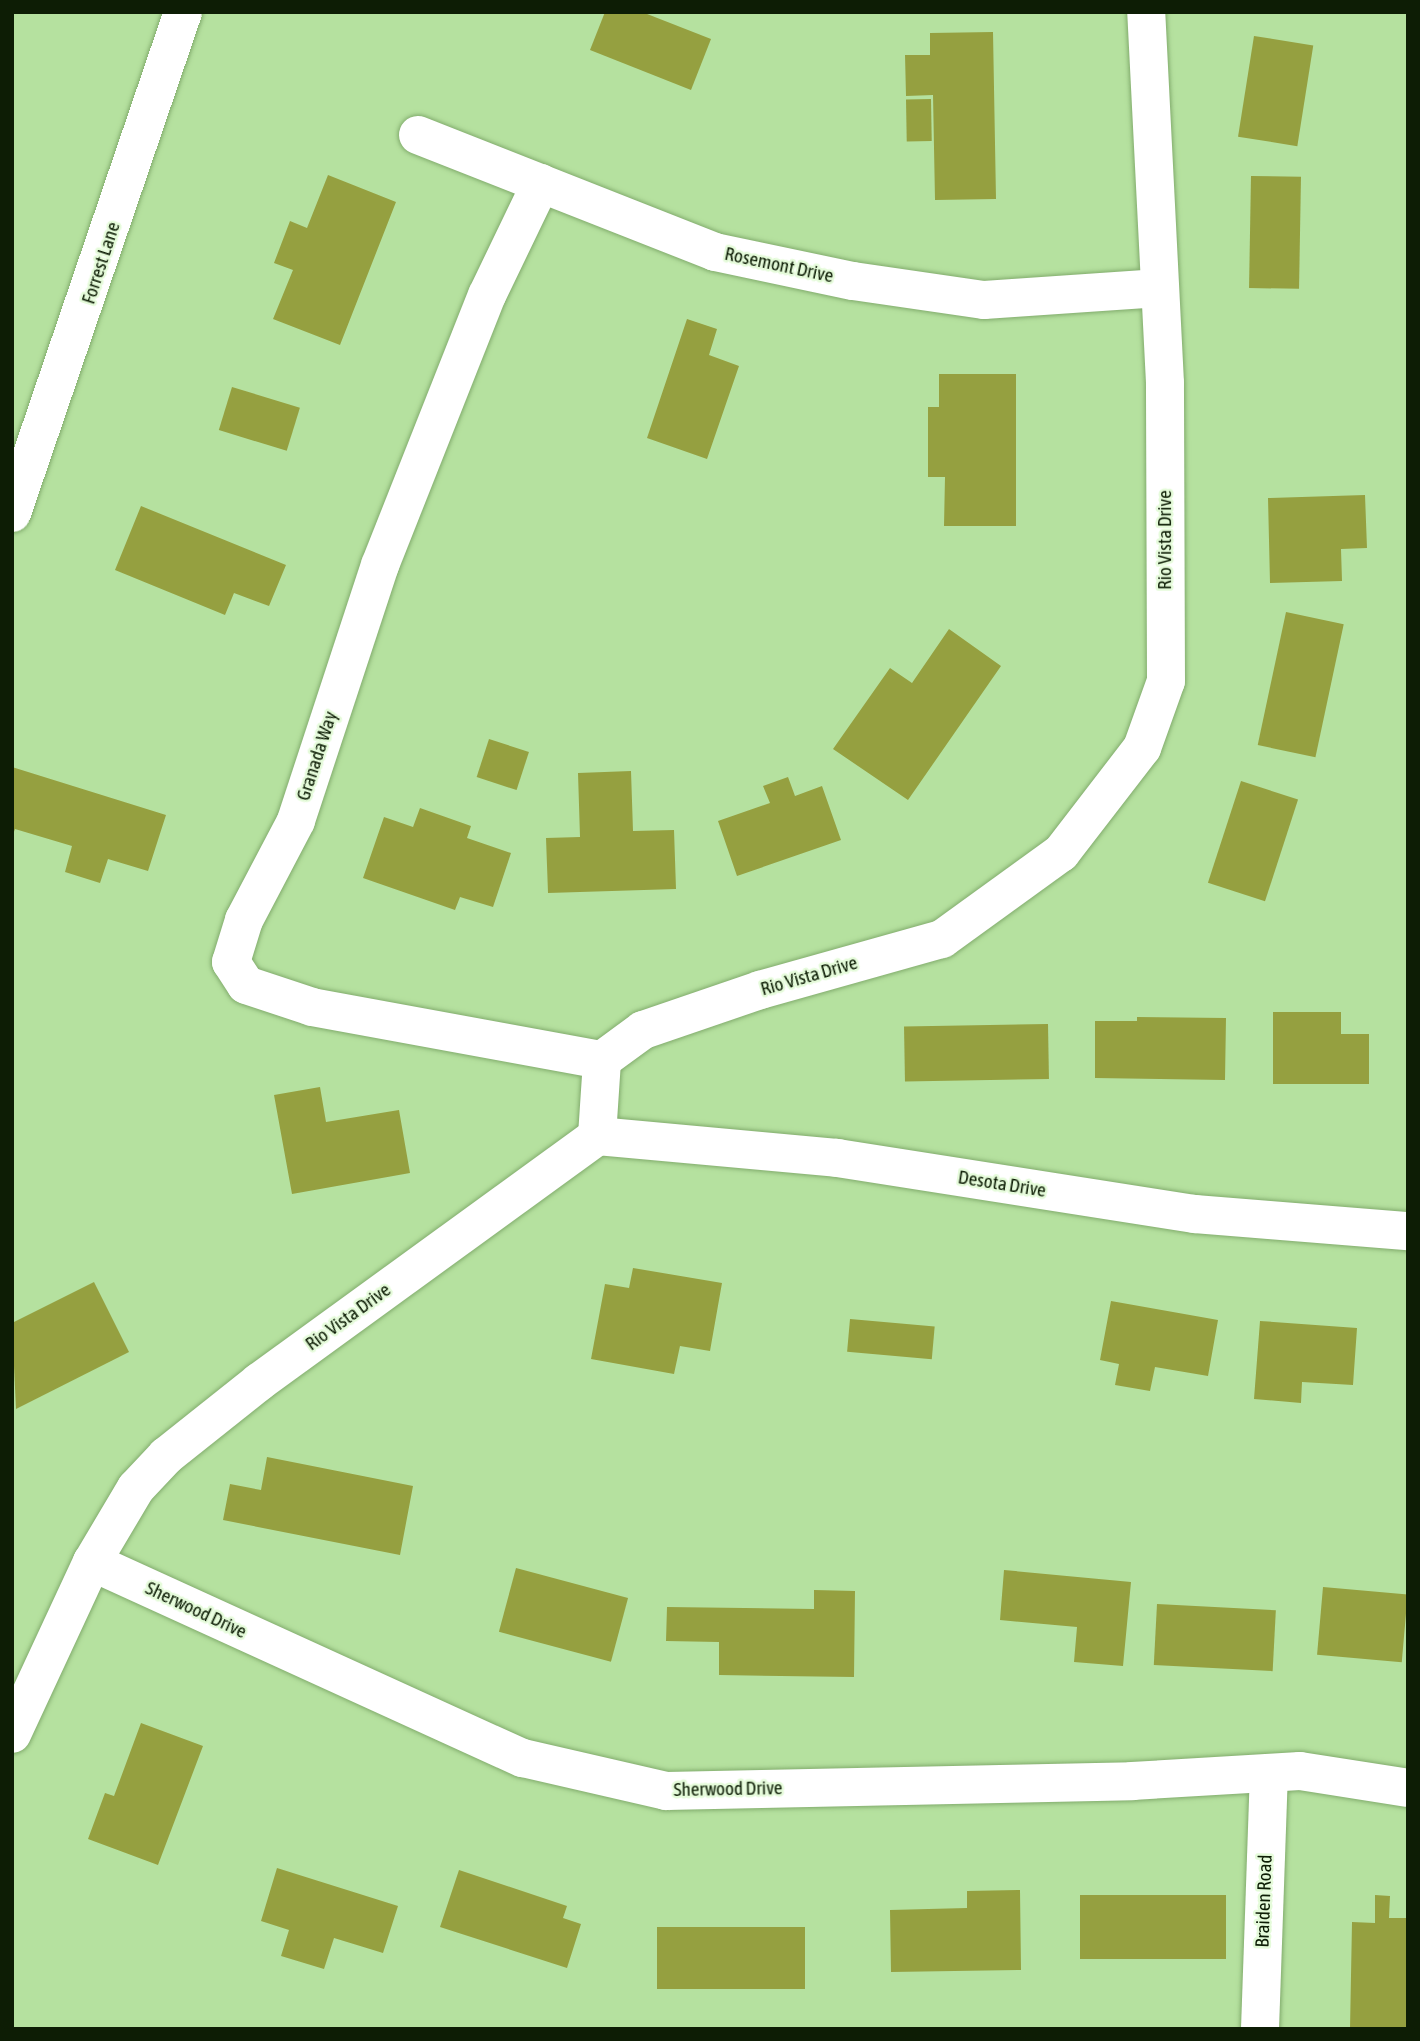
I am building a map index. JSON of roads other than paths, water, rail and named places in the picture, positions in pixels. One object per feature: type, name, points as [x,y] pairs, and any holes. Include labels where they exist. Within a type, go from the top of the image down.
[{"type":"street","name":"Forrest Lane","points":[[12,513],[183,12]]},
{"type":"street","name":"Rio Vista Drive","points":[[602,1060],[643,1030],[760,990],[942,939],[1061,853],[1142,748],[1166,681],[1160,288],[1146,12]]},
{"type":"street","name":"Rosemont Drive","points":[[418,135],[715,252],[853,281],[984,300],[1160,288]]},
{"type":"street","name":"Granada Way","points":[[541,183],[487,295],[380,565],[296,821],[244,920],[230,962],[246,985],[312,1007],[602,1060]]},
{"type":"street","points":[[597,1136],[602,1060]]},
{"type":"street","name":"Rio Vista Drive","points":[[12,1734],[92,1562],[136,1488],[166,1456],[597,1136]]},
{"type":"street","name":"Desota Drive","points":[[597,1136],[837,1158],[1195,1214],[1408,1231]]},
{"type":"street","name":"Sherwood Drive","points":[[92,1562],[523,1758],[666,1791],[1300,1771],[1408,1788]]},
{"type":"street","name":"Braiden Road","points":[[1260,2029],[1269,1773]]}]
